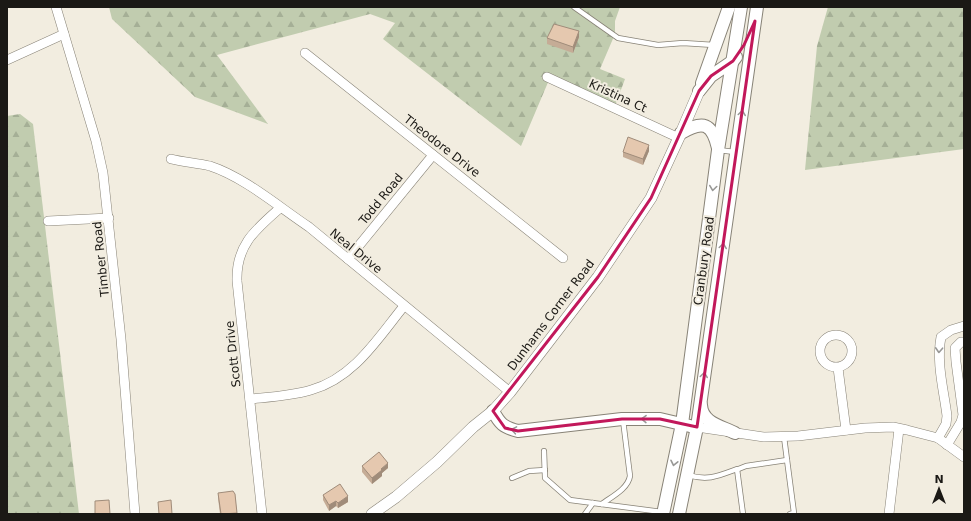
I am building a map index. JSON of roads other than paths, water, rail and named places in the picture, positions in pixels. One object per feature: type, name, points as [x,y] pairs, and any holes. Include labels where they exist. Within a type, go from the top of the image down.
[{"type":"main road","points":[[699,91],[729,7]]},
{"type":"main road","name":"Cranbury Road","points":[[663,513],[682,424],[718,150],[741,7]]},
{"type":"main road","name":"Cranbury Road","points":[[679,514],[701,402],[757,7]]},
{"type":"main road","points":[[699,91],[711,76],[733,61],[744,45],[754,21]]},
{"type":"main road","points":[[680,136],[693,126],[703,125],[711,129],[716,139],[718,150]]},
{"type":"main road","points":[[701,402],[701,410],[707,420],[735,433]]},
{"type":"main road","points":[[493,411],[498,421],[505,428],[518,431],[622,418],[660,419],[697,428]]},
{"type":"street","name":"Timber Road","points":[[56,7],[96,141],[103,172],[121,339],[135,514]]},
{"type":"street","points":[[7,60],[64,34]]},
{"type":"street","name":"Theodore Drive","points":[[305,53],[563,258]]},
{"type":"street","name":"Kristina Ct","points":[[548,77],[680,136]]},
{"type":"street","name":"Dunhams Corner Road","points":[[372,514],[396,497],[437,462],[473,427],[493,411],[510,392],[598,277],[647,205],[680,136],[699,91]]},
{"type":"street","name":"Todd Road","points":[[348,259],[433,154]]},
{"type":"street","name":"Neal Drive","points":[[170,159],[210,166],[256,189],[280,208],[309,227],[510,392]]},
{"type":"street","name":"Scott Drive","points":[[262,514],[237,281],[237,268],[240,255],[249,237],[280,208]]},
{"type":"street","points":[[48,221],[109,218]]},
{"type":"street","points":[[250,399],[301,393],[332,382],[359,361],[404,306]]},
{"type":"street","points":[[938,438],[946,424],[947,416],[938,349],[941,337],[951,330],[964,326]]},
{"type":"street","points":[[946,334],[961,343],[955,348],[963,415],[961,422],[947,445]]},
{"type":"street","points":[[838,368],[846,430]]},
{"type":"street","points":[[697,428],[764,437],[879,427],[899,428],[938,438],[964,457]]},
{"type":"street","points":[[889,514],[899,428]]},
{"type":"lane","points":[[574,7],[618,38],[658,45],[683,43],[715,46]]},
{"type":"lane","points":[[718,150],[736,152]]},
{"type":"lane","points":[[602,504],[629,481],[630,476],[622,418]]},
{"type":"lane","points":[[784,436],[794,513],[790,514]]},
{"type":"lane","points":[[544,452],[546,478],[570,500],[663,513]]},
{"type":"lane","points":[[687,475],[707,478],[746,466],[787,460]]},
{"type":"lane","points":[[512,478],[529,471],[545,470]]},
{"type":"lane","points":[[736,470],[743,514]]},
{"type":"lane","points":[[585,514],[593,503]]}]
